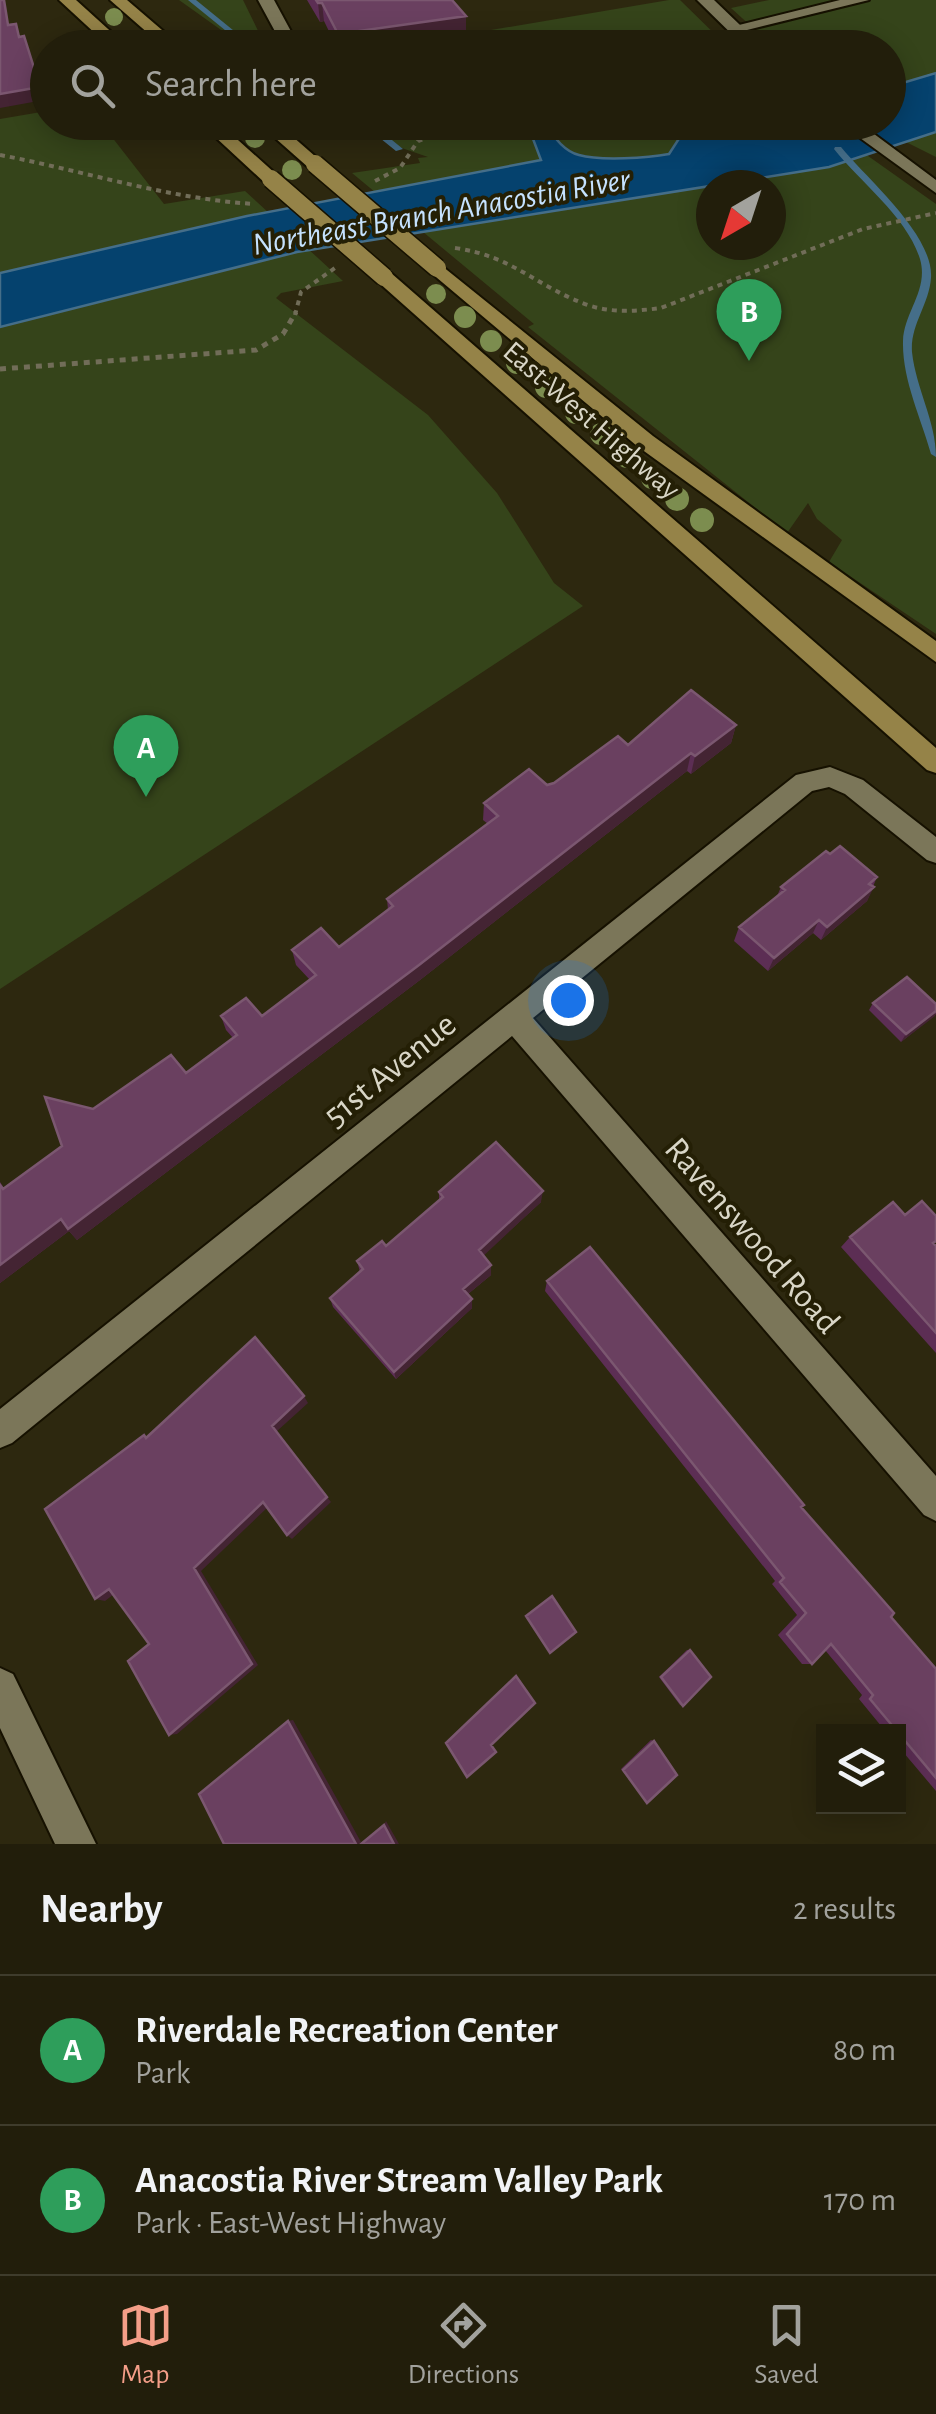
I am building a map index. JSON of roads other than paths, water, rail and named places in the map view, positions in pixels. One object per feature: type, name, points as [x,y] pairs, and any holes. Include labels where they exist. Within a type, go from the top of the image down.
[{"type":"main road","points":[[66,0],[100,30]]},
{"type":"main road","points":[[118,0],[154,30]]},
{"type":"main road","name":"East-West Highway","points":[[227,140],[936,763]]},
{"type":"main road","name":"East-West Highway","points":[[286,140],[645,441],[936,653]]},
{"type":"street","points":[[266,0],[282,30]]},
{"type":"street","points":[[705,0],[735,28],[861,0]]},
{"type":"street","points":[[870,140],[936,188]]},
{"type":"street","name":"51st Avenue","points":[[0,1431],[805,782],[830,777],[854,787],[936,852]]},
{"type":"street","name":"Ravenswood Road","points":[[514,1017],[936,1502]]},
{"type":"street","points":[[0,1687],[76,1844]]},
{"type":"water","name":"Northeast Branch Anacostia River","points":[[936,73],[936,132],[829,167],[786,174],[786,170],[696,170],[696,188],[297,252],[0,327],[0,273],[247,216],[541,160],[533,140],[558,140],[573,153],[588,157],[637,158],[669,154],[678,140],[906,140],[906,82]]},
{"type":"waterway","points":[[192,0],[230,30]]},
{"type":"waterway","points":[[387,140],[399,149]]},
{"type":"waterway","points":[[838,149],[891,207],[924,258],[926,281],[907,346],[912,377],[936,454]]},
{"type":"place","name":"Anacostia River Stream Valley Park","points":[[749,361]]},
{"type":"place","name":"Riverdale Recreation Center","points":[[146,797]]}]
